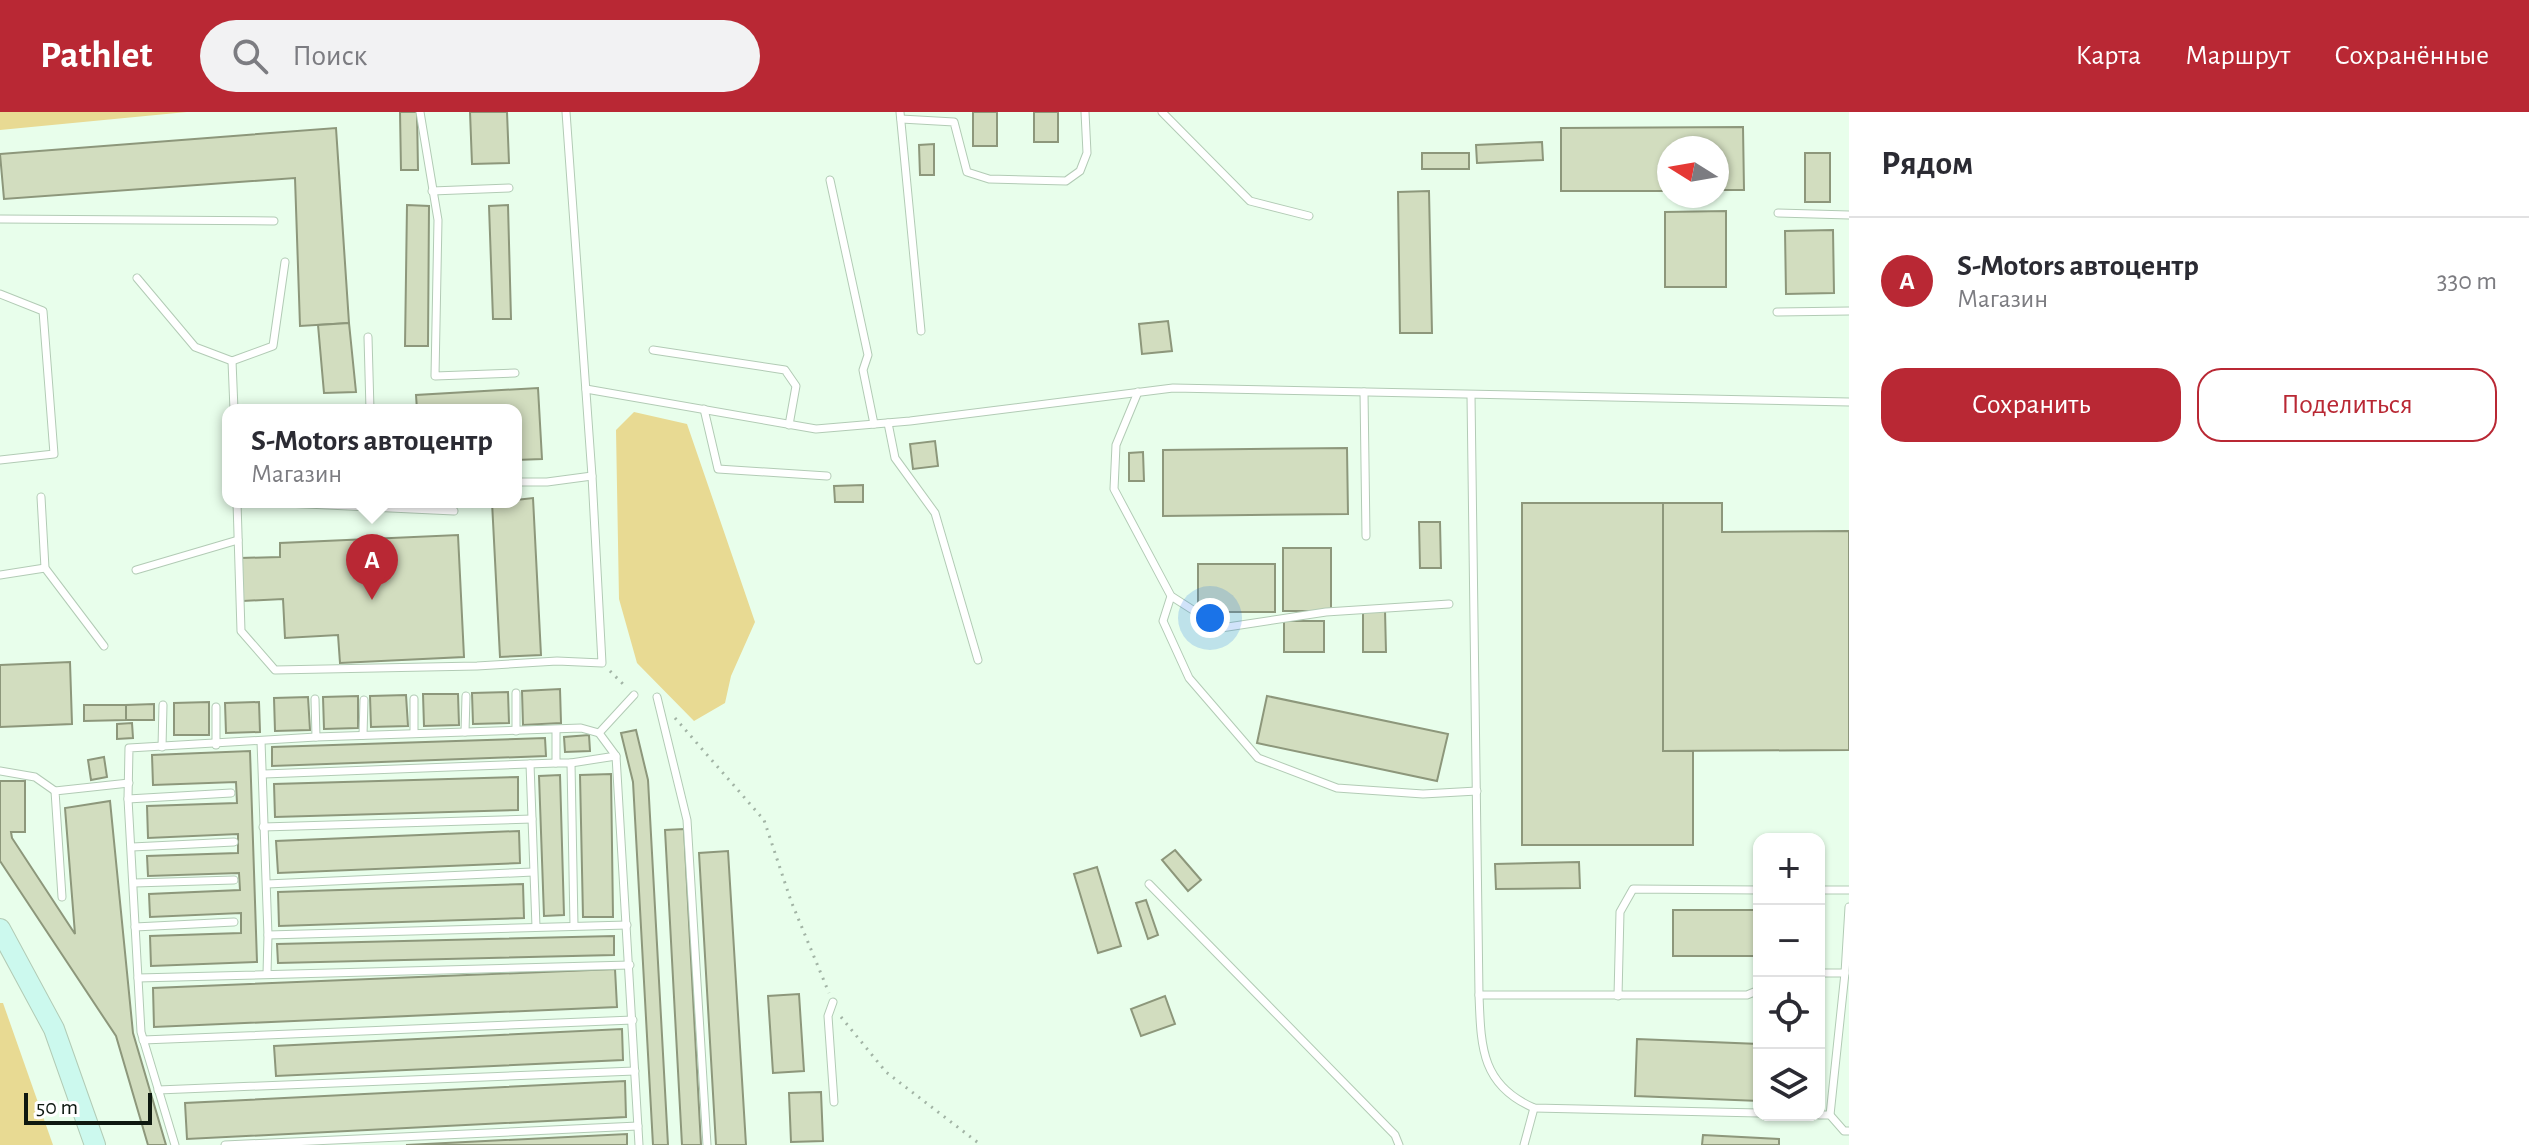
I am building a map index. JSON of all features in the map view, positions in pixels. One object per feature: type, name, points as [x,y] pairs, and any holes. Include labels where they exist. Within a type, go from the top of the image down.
[{"type":"main road","points":[[0,929],[54,1029],[95,1145]]},
{"type":"lane","points":[[420,112],[438,220],[435,376],[515,373]]},
{"type":"lane","points":[[237,508],[241,631],[275,670],[477,666],[557,661],[602,663],[566,112]]},
{"type":"lane","points":[[921,331],[901,115],[954,122],[967,172],[989,179],[1066,181],[1080,171],[1087,153],[1085,112]]},
{"type":"lane","points":[[1162,112],[1250,201],[1309,216]]},
{"type":"lane","points":[[830,180],[868,355],[863,370],[874,424]]},
{"type":"lane","points":[[432,191],[509,188]]},
{"type":"lane","points":[[1778,213],[1849,215]]},
{"type":"lane","points":[[0,219],[274,221]]},
{"type":"lane","points":[[137,278],[195,347],[232,361],[273,346],[285,262]]},
{"type":"lane","points":[[0,294],[43,311],[54,454],[0,460]]},
{"type":"lane","points":[[1777,312],[1849,311]]},
{"type":"lane","points":[[368,337],[370,404]]},
{"type":"lane","points":[[653,350],[785,370],[796,386],[789,425]]},
{"type":"lane","points":[[232,361],[234,404]]},
{"type":"lane","points":[[586,389],[816,429],[938,418],[1173,388],[1849,402]]},
{"type":"lane","points":[[1138,392],[1116,445],[1114,489],[1171,596],[1221,628],[1326,612],[1449,604]]},
{"type":"lane","points":[[1364,392],[1366,536]]},
{"type":"lane","points":[[1471,395],[1479,995],[1481,1039],[1487,1064],[1498,1084],[1514,1099],[1534,1108],[1753,1113]]},
{"type":"lane","points":[[704,409],[718,469],[827,476]]},
{"type":"lane","points":[[888,423],[895,458],[935,513],[978,660]]},
{"type":"lane","points":[[522,482],[592,476]]},
{"type":"lane","points":[[41,497],[45,568],[104,646]]},
{"type":"lane","points":[[391,508],[454,511]]},
{"type":"lane","points":[[136,570],[238,540]]},
{"type":"lane","points":[[0,575],[45,568]]},
{"type":"lane","points":[[1171,596],[1163,621],[1189,678],[1258,758],[1337,788],[1423,794],[1477,791]]},
{"type":"lane","points":[[516,693],[516,731]]},
{"type":"lane","points":[[599,733],[634,695]]},
{"type":"lane","points":[[465,732],[466,696]]},
{"type":"lane","points":[[657,697],[687,820],[707,1145]]},
{"type":"lane","points":[[315,699],[316,737]]},
{"type":"lane","points":[[414,699],[414,733]]},
{"type":"lane","points":[[363,735],[364,700]]},
{"type":"lane","points":[[162,747],[163,705]]},
{"type":"lane","points":[[216,707],[216,745]]},
{"type":"lane","points":[[175,1145],[143,1040],[128,799],[129,748],[316,737],[581,728],[599,733],[616,756],[639,1145]]},
{"type":"lane","points":[[556,730],[556,763]]},
{"type":"lane","points":[[261,741],[267,974]]},
{"type":"lane","points":[[264,774],[571,763],[616,756]]},
{"type":"lane","points":[[571,763],[574,926]]},
{"type":"lane","points":[[530,764],[536,927]]},
{"type":"lane","points":[[0,771],[35,777],[55,791],[129,783]]},
{"type":"lane","points":[[55,791],[62,897]]},
{"type":"lane","points":[[128,799],[231,793]]},
{"type":"lane","points":[[263,827],[532,819]]},
{"type":"lane","points":[[132,847],[234,842]]},
{"type":"lane","points":[[267,884],[533,872]]},
{"type":"lane","points":[[134,883],[234,880]]},
{"type":"lane","points":[[1149,884],[1395,1135],[1399,1145]]},
{"type":"lane","points":[[1618,996],[1620,912],[1633,889],[1753,890]]},
{"type":"lane","points":[[1825,890],[1849,890]]},
{"type":"lane","points":[[1849,907],[1830,1115],[1844,1131],[1849,1131]]},
{"type":"lane","points":[[135,927],[234,922]]},
{"type":"lane","points":[[268,935],[627,925]]},
{"type":"lane","points":[[138,978],[630,965]]},
{"type":"lane","points":[[1825,973],[1845,973]]},
{"type":"lane","points":[[1479,995],[1747,995],[1753,992]]},
{"type":"lane","points":[[833,1002],[828,1016],[834,1102]]},
{"type":"lane","points":[[143,1040],[633,1020]]},
{"type":"lane","points":[[158,1090],[635,1071]]},
{"type":"lane","points":[[1524,1145],[1534,1108]]},
{"type":"lane","points":[[1825,1115],[1830,1115]]},
{"type":"lane","points":[[225,1145],[638,1126]]},
{"type":"path","points":[[602,663],[634,695]]},
{"type":"path","points":[[657,697],[764,820],[791,901],[845,1024],[886,1072],[981,1145]]},
{"type":"shaded area","points":[[0,112],[187,112],[0,130]]},
{"type":"shaded area","points":[[634,412],[687,424],[755,622],[731,676],[725,703],[694,721],[637,663],[619,599],[616,430]]},
{"type":"shaded area","points":[[0,1003],[3,1003],[53,1145],[0,1145]]},
{"type":"building","points":[[400,112],[417,112],[418,170],[401,170]]},
{"type":"building","points":[[470,112],[507,112],[509,163],[472,164]]},
{"type":"building","points":[[973,112],[997,112],[997,146],[973,146]]},
{"type":"building","points":[[1034,112],[1058,112],[1058,142],[1034,142]]},
{"type":"building","points":[[1743,127],[1744,190],[1729,190],[1729,136],[1657,136],[1657,191],[1561,191],[1561,128]]},
{"type":"building","points":[[336,128],[349,323],[300,326],[295,178],[4,199],[0,154]]},
{"type":"building","points":[[1542,142],[1543,160],[1477,163],[1476,145]]},
{"type":"building","points":[[934,144],[934,175],[920,175],[919,145]]},
{"type":"building","points":[[1422,153],[1469,153],[1469,169],[1422,169]]},
{"type":"building","points":[[1805,153],[1830,153],[1830,202],[1805,202]]},
{"type":"building","points":[[1429,191],[1432,333],[1400,333],[1398,192]]},
{"type":"building","points":[[407,205],[429,206],[428,346],[405,346]]},
{"type":"building","points":[[508,205],[511,319],[493,319],[489,206]]},
{"type":"building","points":[[1726,211],[1726,287],[1665,287],[1665,212]]},
{"type":"building","points":[[1833,230],[1834,293],[1786,294],[1785,231]]},
{"type":"building","points":[[1168,321],[1172,351],[1142,354],[1139,324]]},
{"type":"building","points":[[349,323],[356,392],[324,393],[318,325]]},
{"type":"building","points":[[538,388],[542,459],[522,460],[522,404],[417,404],[416,395]]},
{"type":"building","points":[[935,441],[938,466],[913,469],[910,444]]},
{"type":"building","points":[[1347,448],[1348,514],[1163,516],[1163,450]]},
{"type":"building","points":[[1143,452],[1144,481],[1129,481],[1129,453]]},
{"type":"building","points":[[863,485],[863,502],[835,502],[834,486]]},
{"type":"building","points":[[533,498],[541,655],[500,657],[492,508],[522,508],[522,499]]},
{"type":"building","points":[[1522,503],[1663,503],[1663,751],[1693,751],[1693,845],[1522,845]]},
{"type":"building","points":[[1663,503],[1722,503],[1722,532],[1849,531],[1849,750],[1663,751]]},
{"type":"building","points":[[1419,522],[1440,522],[1441,568],[1420,568]]},
{"type":"building","points":[[458,535],[464,657],[340,663],[338,635],[285,638],[283,599],[243,601],[241,558],[280,557],[280,543]]},
{"type":"building","points":[[1283,548],[1331,548],[1331,611],[1283,611]]},
{"type":"building","points":[[1198,564],[1275,564],[1275,612],[1198,612]]},
{"type":"building","points":[[1385,610],[1386,652],[1363,652],[1363,611]]},
{"type":"building","points":[[1284,621],[1324,621],[1324,652],[1284,652]]},
{"type":"building","points":[[70,662],[72,724],[0,727],[0,665]]},
{"type":"building","points":[[560,689],[561,723],[523,725],[522,691]]},
{"type":"building","points":[[508,692],[509,723],[473,724],[472,693]]},
{"type":"building","points":[[423,694],[458,694],[459,725],[424,726]]},
{"type":"building","points":[[406,695],[408,726],[371,727],[370,696]]},
{"type":"building","points":[[358,696],[358,728],[324,729],[323,697]]},
{"type":"building","points":[[1267,696],[1448,734],[1437,781],[1257,743]]},
{"type":"building","points":[[308,697],[310,730],[275,731],[274,698]]},
{"type":"building","points":[[209,702],[209,735],[174,735],[174,703]]},
{"type":"building","points":[[259,702],[260,732],[226,733],[225,703]]},
{"type":"building","points":[[154,704],[154,720],[126,720],[126,705]]},
{"type":"building","points":[[84,705],[126,705],[126,720],[84,721]]},
{"type":"building","points":[[132,723],[133,738],[117,739],[117,724]]},
{"type":"building","points":[[636,730],[648,780],[668,1145],[653,1145],[633,782],[621,733]]},
{"type":"building","points":[[589,735],[590,751],[565,752],[564,737]]},
{"type":"building","points":[[545,738],[546,756],[272,766],[272,747]]},
{"type":"building","points":[[250,751],[257,962],[151,966],[150,936],[241,933],[241,913],[150,917],[149,894],[240,890],[239,873],[148,876],[147,856],[238,853],[238,834],[148,838],[147,806],[237,803],[236,782],[153,785],[152,755]]},
{"type":"building","points":[[104,757],[107,777],[91,780],[88,760]]},
{"type":"building","points":[[611,774],[613,917],[583,917],[580,775]]},
{"type":"building","points":[[560,775],[564,915],[544,916],[539,776]]},
{"type":"building","points":[[518,777],[518,810],[275,817],[274,784]]},
{"type":"building","points":[[0,781],[25,781],[25,832],[11,832],[12,838],[75,934],[65,808],[110,801],[133,1033],[166,1145],[148,1145],[116,1036],[0,861]]},
{"type":"building","points":[[684,829],[701,1145],[682,1145],[665,830]]},
{"type":"building","points":[[519,831],[520,863],[278,873],[276,841]]},
{"type":"building","points":[[1175,850],[1201,880],[1188,891],[1162,860]]},
{"type":"building","points":[[728,851],[746,1145],[716,1145],[699,853]]},
{"type":"building","points":[[1579,862],[1580,888],[1496,889],[1495,864]]},
{"type":"building","points":[[1097,867],[1121,946],[1098,953],[1074,874]]},
{"type":"building","points":[[523,884],[524,918],[279,926],[278,892]]},
{"type":"building","points":[[1146,900],[1158,935],[1148,939],[1136,903]]},
{"type":"building","points":[[1673,910],[1753,910],[1753,956],[1673,956]]},
{"type":"building","points":[[614,936],[614,955],[278,963],[277,944]]},
{"type":"building","points":[[615,969],[617,1007],[154,1027],[153,988]]},
{"type":"building","points":[[799,994],[804,1071],[773,1073],[768,996]]},
{"type":"building","points":[[1165,996],[1175,1024],[1141,1036],[1131,1009]]},
{"type":"building","points":[[622,1029],[623,1060],[276,1076],[274,1046]]},
{"type":"building","points":[[1637,1039],[1753,1044],[1753,1101],[1635,1096]]},
{"type":"building","points":[[625,1081],[626,1117],[187,1139],[185,1103]]},
{"type":"building","points":[[821,1092],[823,1141],[791,1142],[789,1093]]},
{"type":"building","points":[[627,1134],[627,1145],[406,1145]]},
{"type":"building","points":[[1703,1135],[1779,1139],[1779,1145],[1702,1145]]},
{"type":"place","name":"S-Motors автоцентр","points":[[372,600]]}]
